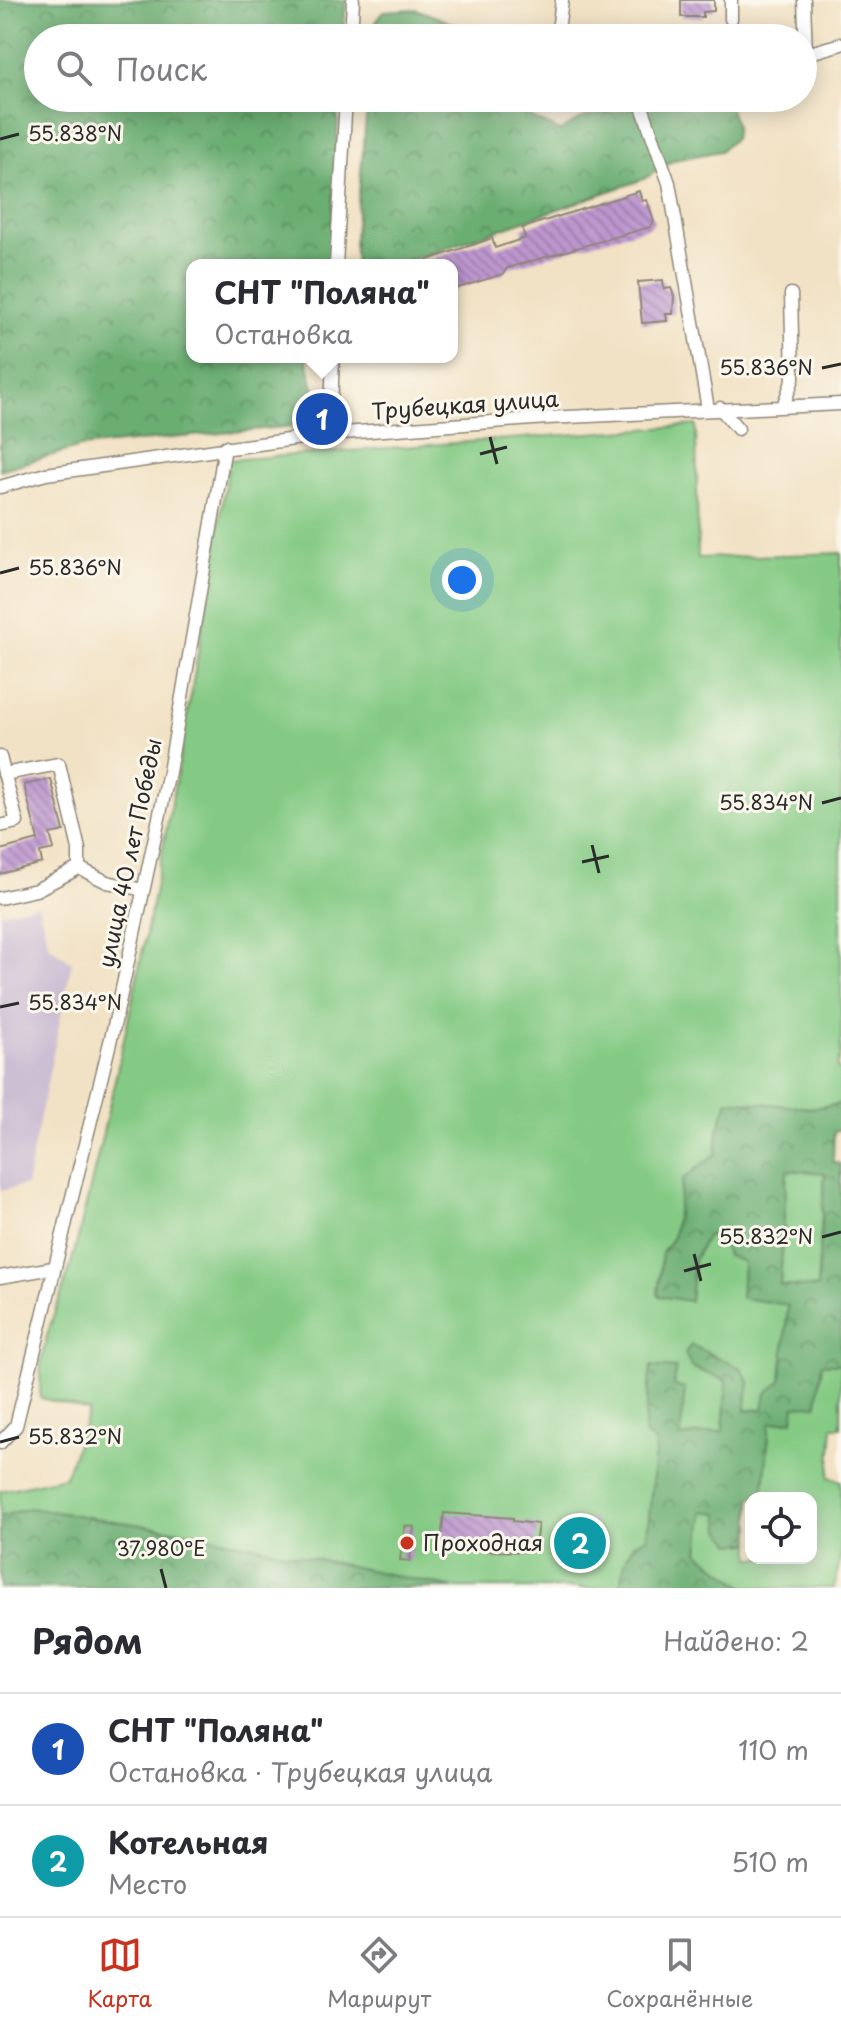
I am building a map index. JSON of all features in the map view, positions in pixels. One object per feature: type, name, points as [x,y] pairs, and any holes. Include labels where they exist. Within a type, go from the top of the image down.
[{"type":"street","points":[[352,24],[353,0]]},
{"type":"street","points":[[559,24],[562,0]]},
{"type":"street","points":[[731,0],[731,19]]},
{"type":"street","points":[[804,0],[804,24]]},
{"type":"street","points":[[817,50],[841,44]]},
{"type":"street","points":[[336,259],[345,112]]},
{"type":"street","points":[[644,112],[669,183],[714,409],[738,429]]},
{"type":"street","points":[[783,406],[793,379],[791,294]]},
{"type":"street","points":[[330,434],[333,363]]},
{"type":"street","name":"Трубецкая улица","points":[[0,487],[46,474],[330,434],[714,409],[841,404]]},
{"type":"street","name":"улица 40 лет Победы","points":[[0,1443],[16,1426],[114,1026],[189,666],[225,447]]},
{"type":"street","points":[[0,757],[17,822],[0,826]]},
{"type":"street","points":[[4,774],[59,764],[79,849],[79,868]]},
{"type":"street","points":[[79,868],[107,882],[143,890]]},
{"type":"street","points":[[0,898],[36,890],[79,868]]},
{"type":"street","points":[[0,1277],[53,1268]]},
{"type":"shaded area","points":[[38,905],[49,946],[72,962],[26,1185],[0,1191],[0,913]]},
{"type":"green space","points":[[0,0],[346,0],[344,24],[24,24],[24,112],[338,112],[330,259],[186,259],[186,363],[308,363],[319,406],[304,425],[81,447],[0,470]]},
{"type":"green space","points":[[416,9],[454,24],[375,24],[384,11]]},
{"type":"green space","points":[[367,112],[520,112],[560,131],[584,117],[613,112],[731,112],[736,127],[734,139],[720,151],[674,160],[644,179],[415,259],[355,259],[354,245]]},
{"type":"green space","points":[[696,425],[698,558],[841,553],[841,1054],[837,1068],[841,1071],[841,1104],[812,1108],[728,1101],[718,1131],[716,1154],[683,1179],[673,1237],[662,1253],[658,1295],[690,1300],[694,1260],[707,1235],[722,1237],[788,1305],[781,1381],[763,1409],[745,1411],[749,1382],[691,1367],[727,1381],[723,1431],[656,1443],[647,1538],[633,1544],[621,1582],[626,1588],[454,1588],[193,1533],[29,1508],[0,1517],[0,1491],[65,1477],[89,1411],[41,1398],[41,1362],[81,1226],[143,949],[189,705],[229,460]]},
{"type":"green space","points":[[728,1100],[812,1108],[841,1104],[841,1130],[834,1132],[833,1162],[841,1164],[841,1364],[822,1364],[817,1405],[795,1406],[793,1420],[770,1423],[764,1492],[745,1492],[745,1543],[733,1544],[721,1530],[719,1513],[703,1511],[699,1553],[745,1588],[626,1588],[621,1583],[628,1556],[635,1545],[647,1537],[656,1443],[644,1434],[651,1366],[676,1368],[674,1386],[685,1389],[680,1437],[723,1431],[727,1381],[691,1367],[685,1353],[691,1345],[741,1368],[749,1382],[745,1411],[763,1409],[766,1393],[781,1381],[788,1305],[741,1298],[743,1262],[727,1256],[721,1237],[707,1235],[694,1260],[690,1301],[658,1296],[662,1253],[673,1237],[683,1179],[716,1154],[718,1131]],"holes":[[[787,1170],[825,1173],[817,1288],[780,1285]]]},
{"type":"green space","points":[[787,1170],[825,1172],[817,1288],[780,1285]]},
{"type":"green space","points":[[822,1364],[841,1364],[841,1427],[833,1427],[829,1477],[841,1481],[841,1555],[834,1588],[745,1588],[699,1553],[703,1511],[719,1512],[745,1545],[745,1564],[817,1564],[817,1492],[764,1492],[770,1423],[795,1406]]},
{"type":"green space","points":[[29,1508],[193,1533],[454,1588],[0,1588],[0,1517]]},
{"type":"building","points":[[681,0],[714,0],[714,11],[703,12],[703,17],[681,17]]},
{"type":"building","points":[[639,191],[642,201],[647,200],[654,222],[650,227],[507,268],[503,274],[458,288],[458,259],[431,259],[492,238],[495,248],[525,238],[522,228]]},
{"type":"building","points":[[663,280],[664,289],[671,288],[674,296],[673,314],[666,314],[667,321],[642,323],[638,282]]},
{"type":"building","points":[[51,779],[64,831],[50,834],[54,849],[40,852],[42,863],[0,874],[0,850],[38,840],[24,785]]},
{"type":"building","points":[[444,1513],[513,1518],[513,1521],[538,1524],[534,1552],[480,1551],[481,1546],[441,1541]]},
{"type":"building","points":[[571,1518],[595,1521],[588,1567],[565,1564]]},
{"type":"building","name":"Проходная","points":[[405,1526],[414,1527],[410,1561],[400,1560]]},
{"type":"place","name":"СНТ \"Поляна\"","points":[[322,419]]},
{"type":"place","name":"Проходная","points":[[407,1543]]},
{"type":"place","name":"Котельная","points":[[580,1543]]}]
